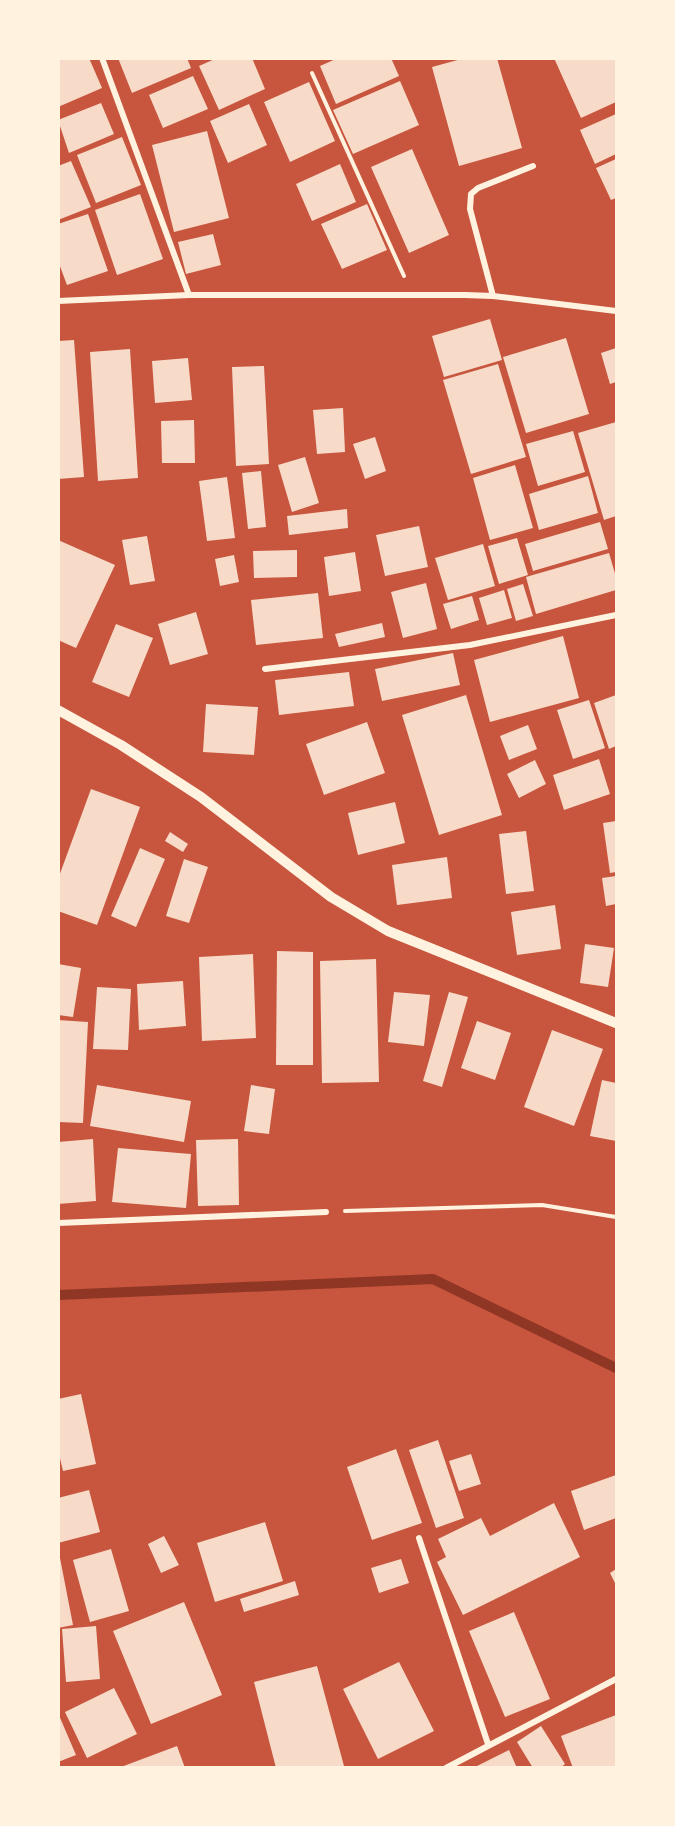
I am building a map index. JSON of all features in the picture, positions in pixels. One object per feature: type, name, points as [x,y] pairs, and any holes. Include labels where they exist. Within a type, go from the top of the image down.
[{"type":"street","points":[[102,58],[189,295]]},
{"type":"street","points":[[493,296],[470,209],[471,194],[478,188],[533,166]]},
{"type":"street","points":[[58,301],[189,295],[493,296],[616,311]]},
{"type":"street","points":[[265,669],[470,645],[616,615]]},
{"type":"street","points":[[58,710],[121,745],[201,797],[331,897],[388,931],[616,1023]]},
{"type":"street","points":[[58,1223],[326,1212]]},
{"type":"street","points":[[419,1538],[488,1744]]},
{"type":"street","points":[[446,1767],[616,1679]]},
{"type":"path","points":[[312,73],[414,295]]},
{"type":"path","points":[[326,1212],[542,1205],[616,1217]]},
{"type":"building","points":[[58,58],[89,58],[102,88],[58,107]]},
{"type":"building","points":[[118,58],[187,58],[191,68],[132,93]]},
{"type":"building","points":[[217,58],[252,58],[265,89],[219,110],[199,66]]},
{"type":"building","points":[[338,58],[391,58],[399,76],[336,104],[320,66]]},
{"type":"building","points":[[465,58],[497,58],[522,148],[459,166],[432,67]]},
{"type":"building","points":[[554,58],[616,58],[616,102],[581,118]]},
{"type":"building","points":[[193,76],[208,109],[163,128],[149,95]]},
{"type":"building","points":[[400,81],[419,125],[353,154],[333,110]]},
{"type":"building","points":[[309,82],[335,141],[290,162],[264,102]]},
{"type":"building","points":[[101,103],[114,134],[69,153],[58,120]]},
{"type":"building","points":[[249,104],[267,145],[228,163],[210,121]]},
{"type":"building","points":[[616,114],[616,154],[595,164],[580,130]]},
{"type":"building","points":[[207,131],[229,218],[174,232],[152,145]]},
{"type":"building","points":[[122,137],[141,185],[96,203],[77,155]]},
{"type":"building","points":[[412,149],[449,235],[409,253],[371,167]]},
{"type":"building","points":[[616,159],[616,198],[611,200],[596,168]]},
{"type":"building","points":[[71,161],[91,207],[58,220],[58,166]]},
{"type":"building","points":[[340,164],[356,202],[312,221],[296,184]]},
{"type":"building","points":[[140,194],[163,259],[117,275],[95,210]]},
{"type":"building","points":[[367,204],[387,250],[342,269],[321,224]]},
{"type":"building","points":[[88,214],[108,271],[67,285],[58,261],[58,224]]},
{"type":"building","points":[[213,234],[221,265],[186,274],[178,242]]},
{"type":"building","points":[[490,319],[502,360],[444,377],[432,336]]},
{"type":"building","points":[[566,338],[589,414],[526,433],[503,357]]},
{"type":"building","points":[[74,340],[84,477],[58,479],[58,341]]},
{"type":"building","points":[[616,348],[616,382],[610,384],[601,353]]},
{"type":"building","points":[[130,349],[138,478],[98,481],[90,352]]},
{"type":"building","points":[[188,358],[192,400],[155,403],[152,361]]},
{"type":"building","points":[[498,364],[526,457],[471,474],[443,380]]},
{"type":"building","points":[[264,366],[269,464],[236,466],[232,367]]},
{"type":"building","points":[[343,408],[345,452],[317,454],[313,410]]},
{"type":"building","points":[[194,420],[195,463],[162,463],[161,421]]},
{"type":"building","points":[[616,422],[616,516],[604,520],[578,433]]},
{"type":"building","points":[[573,431],[585,472],[538,486],[526,444]]},
{"type":"building","points":[[375,437],[386,471],[365,479],[353,444]]},
{"type":"building","points":[[305,457],[319,503],[292,512],[278,465]]},
{"type":"building","points":[[515,465],[533,528],[490,540],[473,478]]},
{"type":"building","points":[[261,471],[266,527],[248,529],[242,473]]},
{"type":"building","points":[[588,476],[598,513],[539,530],[529,494]]},
{"type":"building","points":[[227,477],[235,538],[207,541],[199,481]]},
{"type":"building","points":[[347,509],[348,528],[289,535],[287,516]]},
{"type":"building","points":[[600,522],[608,549],[533,571],[525,544]]},
{"type":"building","points":[[419,526],[428,567],[385,576],[376,535]]},
{"type":"building","points":[[147,536],[155,581],[130,585],[122,540]]},
{"type":"building","points":[[517,538],[528,575],[499,584],[488,546]]},
{"type":"building","points":[[58,540],[115,565],[76,648],[58,640]]},
{"type":"building","points":[[483,544],[495,586],[448,600],[435,558]]},
{"type":"building","points":[[297,550],[297,577],[254,578],[253,551]]},
{"type":"building","points":[[355,552],[361,591],[329,596],[324,557]]},
{"type":"building","points":[[609,553],[616,577],[616,590],[536,614],[526,577]]},
{"type":"building","points":[[234,555],[239,582],[220,586],[215,559]]},
{"type":"building","points":[[426,583],[437,629],[403,638],[391,592]]},
{"type":"building","points":[[523,584],[533,616],[516,621],[507,589]]},
{"type":"building","points":[[504,590],[512,618],[487,625],[479,598]]},
{"type":"building","points":[[318,593],[323,638],[256,645],[251,600]]},
{"type":"building","points":[[472,596],[479,620],[451,629],[443,604]]},
{"type":"building","points":[[196,612],[208,654],[170,665],[158,624]]},
{"type":"building","points":[[382,623],[385,637],[339,647],[335,634]]},
{"type":"building","points":[[116,624],[153,638],[129,697],[92,682]]},
{"type":"building","points":[[563,636],[579,698],[490,722],[474,660]]},
{"type":"building","points":[[453,653],[460,685],[382,701],[375,669]]},
{"type":"building","points":[[349,672],[354,706],[279,715],[275,680]]},
{"type":"building","points":[[466,695],[502,815],[439,835],[402,715]]},
{"type":"building","points":[[616,695],[616,746],[609,749],[594,703]]},
{"type":"building","points":[[589,700],[605,748],[573,759],[557,710]]},
{"type":"building","points":[[206,704],[258,707],[254,755],[203,752]]},
{"type":"building","points":[[367,722],[385,773],[324,795],[306,744]]},
{"type":"building","points":[[528,725],[537,749],[509,760],[500,736]]},
{"type":"building","points":[[599,759],[610,794],[564,810],[553,775]]},
{"type":"building","points":[[535,760],[546,784],[519,798],[507,774]]},
{"type":"building","points":[[91,789],[140,807],[97,925],[58,911],[58,879]]},
{"type":"building","points":[[395,802],[405,843],[358,855],[348,813]]},
{"type":"building","points":[[616,821],[616,872],[610,873],[603,823]]},
{"type":"building","points":[[526,831],[534,891],[506,894],[499,834]]},
{"type":"building","points":[[170,832],[188,844],[183,852],[165,841]]},
{"type":"building","points":[[140,848],[165,859],[136,927],[111,916]]},
{"type":"building","points":[[447,857],[452,898],[397,905],[392,865]]},
{"type":"building","points":[[184,859],[208,867],[189,923],[166,916]]},
{"type":"building","points":[[616,876],[616,904],[606,906],[602,878]]},
{"type":"building","points":[[555,905],[561,949],[517,955],[511,912]]},
{"type":"building","points":[[585,944],[614,948],[608,987],[580,983]]},
{"type":"building","points":[[277,951],[313,952],[313,1065],[276,1065]]},
{"type":"building","points":[[253,954],[256,1038],[202,1041],[199,957]]},
{"type":"building","points":[[376,959],[379,1082],[322,1083],[320,961]]},
{"type":"building","points":[[58,964],[81,968],[73,1017],[58,1015]]},
{"type":"building","points":[[183,981],[186,1026],[139,1030],[137,984]]},
{"type":"building","points":[[97,987],[131,989],[128,1050],[93,1049]]},
{"type":"building","points":[[394,992],[430,995],[424,1046],[388,1042]]},
{"type":"building","points":[[449,992],[468,997],[442,1087],[423,1081]]},
{"type":"building","points":[[58,1020],[88,1022],[83,1123],[58,1122]]},
{"type":"building","points":[[477,1021],[511,1033],[495,1080],[461,1068]]},
{"type":"building","points":[[552,1030],[603,1049],[574,1126],[524,1107]]},
{"type":"building","points":[[602,1080],[616,1083],[616,1141],[590,1136]]},
{"type":"building","points":[[97,1085],[191,1101],[184,1142],[90,1126]]},
{"type":"building","points":[[251,1085],[275,1089],[269,1134],[244,1131]]},
{"type":"building","points":[[93,1139],[96,1201],[58,1204],[58,1142]]},
{"type":"building","points":[[238,1139],[239,1205],[198,1206],[196,1140]]},
{"type":"building","points":[[118,1148],[191,1154],[186,1208],[112,1202]]},
{"type":"building","points":[[81,1394],[96,1464],[63,1471],[58,1450],[58,1399]]},
{"type":"building","points":[[438,1440],[464,1518],[436,1528],[409,1450]]},
{"type":"building","points":[[396,1449],[422,1523],[372,1540],[347,1467]]},
{"type":"building","points":[[471,1454],[481,1484],[459,1491],[449,1461]]},
{"type":"building","points":[[616,1475],[616,1518],[584,1530],[571,1491]]},
{"type":"building","points":[[89,1490],[100,1532],[58,1543],[58,1498]]},
{"type":"building","points":[[554,1503],[580,1557],[463,1615],[437,1562],[446,1557],[438,1539],[481,1518],[490,1536]]},
{"type":"building","points":[[265,1522],[283,1581],[215,1602],[197,1543]]},
{"type":"building","points":[[164,1536],[179,1565],[161,1573],[148,1544]]},
{"type":"building","points":[[111,1549],[129,1611],[90,1622],[73,1560]]},
{"type":"building","points":[[60,1558],[73,1625],[58,1628],[58,1559]]},
{"type":"building","points":[[401,1559],[409,1583],[379,1593],[371,1568]]},
{"type":"building","points":[[616,1569],[616,1585],[610,1573]]},
{"type":"building","points":[[295,1581],[299,1595],[244,1612],[240,1599]]},
{"type":"building","points":[[184,1602],[222,1695],[151,1724],[113,1631]]},
{"type":"building","points":[[514,1612],[550,1699],[505,1717],[469,1631]]},
{"type":"building","points":[[96,1626],[100,1679],[66,1682],[62,1629]]},
{"type":"building","points":[[399,1662],[434,1731],[378,1759],[343,1689]]},
{"type":"building","points":[[317,1666],[344,1766],[276,1768],[254,1682]]},
{"type":"building","points":[[114,1688],[137,1734],[87,1758],[65,1712]]},
{"type":"building","points":[[58,1713],[76,1755],[58,1762]]},
{"type":"building","points":[[616,1715],[616,1768],[573,1768],[561,1736]]},
{"type":"building","points":[[541,1726],[565,1764],[560,1768],[533,1768],[517,1742]]},
{"type":"building","points":[[177,1746],[185,1768],[121,1768],[121,1767]]},
{"type":"building","points":[[509,1750],[517,1768],[473,1768]]},
{"type":"waterway","points":[[58,1295],[433,1279],[616,1368]]}]
